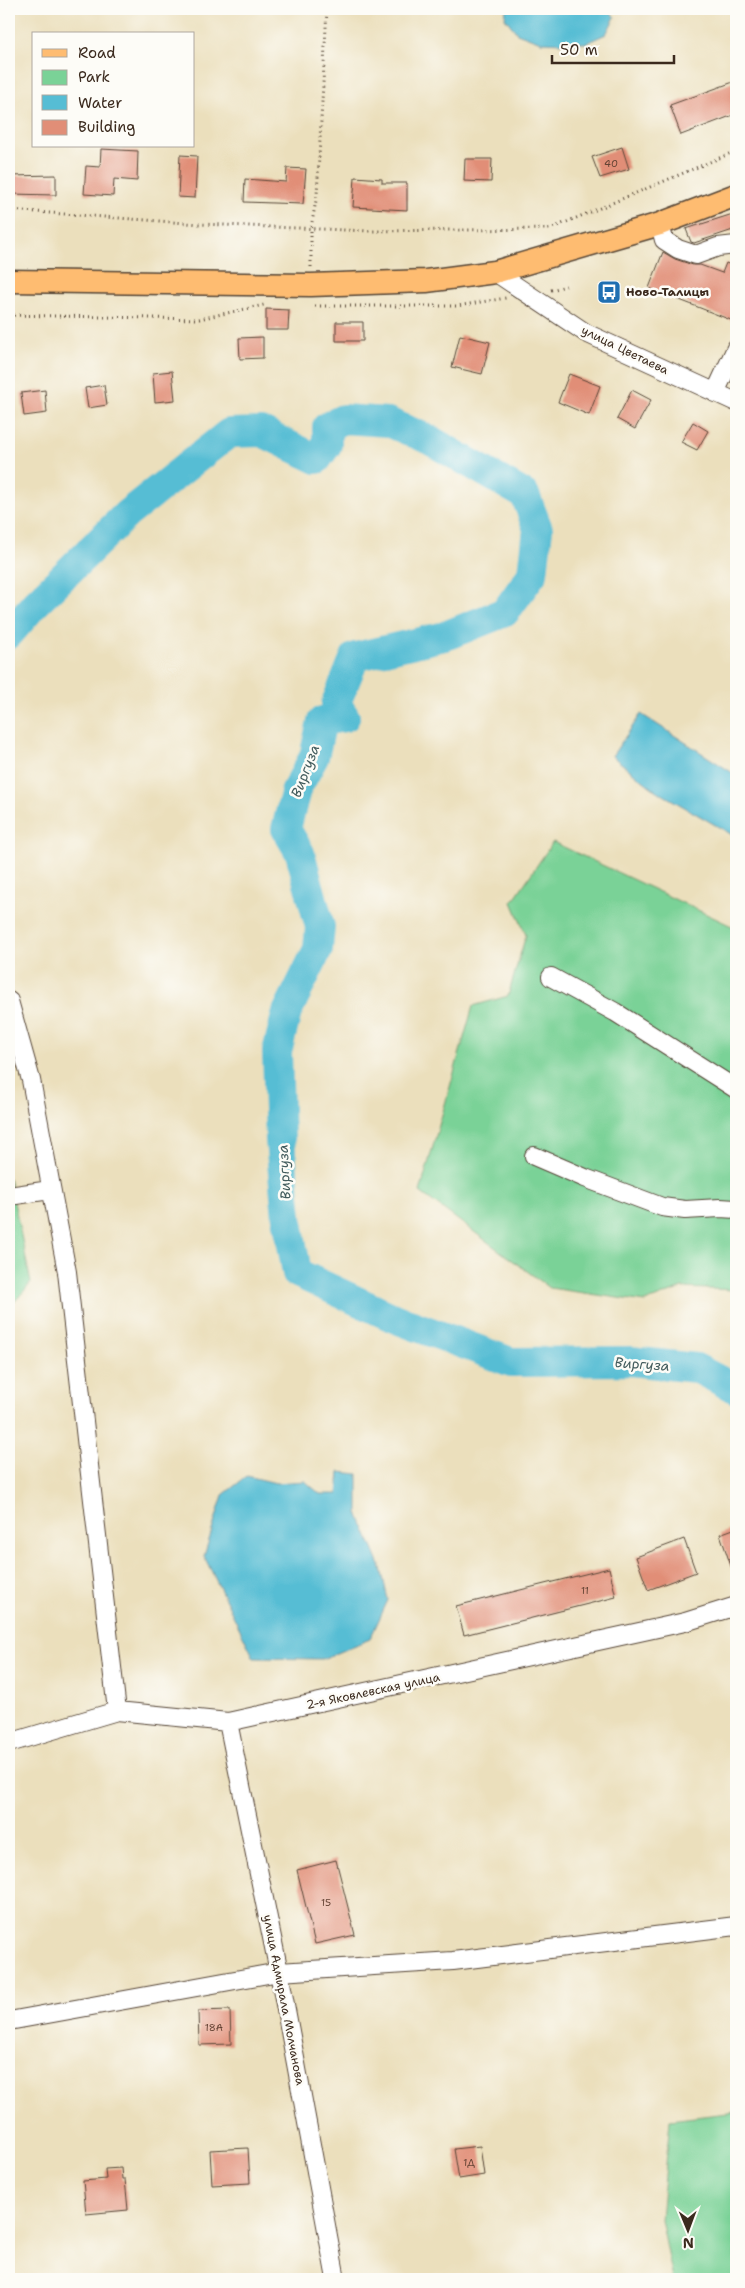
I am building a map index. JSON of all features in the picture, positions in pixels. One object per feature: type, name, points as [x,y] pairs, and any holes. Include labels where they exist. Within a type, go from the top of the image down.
[{"type":"main road","points":[[9,281],[310,295],[495,272],[660,224],[736,196]]},
{"type":"street","points":[[660,224],[664,240],[678,249],[696,255],[718,247],[736,245]]},
{"type":"street","name":"улица Цветаева","points":[[495,272],[586,333],[736,402]]},
{"type":"street","points":[[715,393],[736,348]]},
{"type":"street","points":[[551,977],[615,1012],[736,1088]]},
{"type":"street","points":[[9,1003],[31,1080],[50,1190],[67,1272],[117,1711]]},
{"type":"street","points":[[534,1156],[584,1178],[662,1207],[685,1210],[736,1209]]},
{"type":"street","points":[[9,1196],[50,1190]]},
{"type":"street","name":"2-я Яковлевская улица","points":[[9,1743],[117,1711],[228,1722],[685,1622],[736,1606]]},
{"type":"street","name":"улица Адмирала Молчанова","points":[[228,1722],[279,1972],[336,2279]]},
{"type":"street","points":[[9,2021],[279,1972],[453,1961],[736,1926]]},
{"type":"path","points":[[327,9],[317,195],[311,228],[310,295],[457,306],[528,295],[566,286]]},
{"type":"path","points":[[9,210],[200,224],[369,231],[550,229],[736,151]]},
{"type":"path","points":[[9,314],[199,319],[265,304]]},
{"type":"green space","points":[[553,842],[736,928],[736,1290],[682,1288],[645,1302],[550,1288],[420,1192],[473,1006],[508,996],[526,935],[512,902]]},
{"type":"green space","points":[[9,1178],[31,1283],[9,1308]]},
{"type":"green space","points":[[736,2112],[736,2279],[673,2279],[661,2219],[670,2120]]},
{"type":"water","points":[[506,9],[606,9],[615,17],[606,34],[586,43],[541,42],[517,33],[505,18]]},
{"type":"water","points":[[641,714],[736,775],[736,837],[655,790],[612,756]]},
{"type":"water","points":[[340,1472],[358,1474],[358,1513],[381,1568],[388,1600],[370,1639],[322,1659],[254,1658],[204,1556],[223,1495],[247,1476],[276,1483],[305,1481],[320,1494],[338,1494]]},
{"type":"building","points":[[736,81],[736,114],[681,135],[670,105]]},
{"type":"building","points":[[622,147],[629,169],[600,178],[592,157]]},
{"type":"building","points":[[101,149],[138,151],[137,181],[114,179],[113,196],[84,194],[86,166],[100,167]]},
{"type":"building","points":[[180,155],[197,156],[195,198],[178,197]]},
{"type":"building","points":[[465,159],[492,159],[491,182],[464,181]]},
{"type":"building","points":[[287,168],[306,169],[303,204],[244,202],[245,179],[286,182]]},
{"type":"building","points":[[56,175],[56,195],[9,194],[9,176]]},
{"type":"building","points":[[355,177],[382,179],[382,183],[407,183],[407,210],[353,207]]},
{"type":"building","points":[[736,213],[736,229],[694,243],[691,242],[686,229]]},
{"type":"building","points":[[663,252],[675,259],[722,273],[726,263],[736,267],[736,322],[649,288]]},
{"type":"building","points":[[266,309],[289,310],[288,330],[266,330]]},
{"type":"building","points":[[336,322],[363,322],[363,341],[336,341]]},
{"type":"building","points":[[460,335],[490,342],[482,374],[452,367]]},
{"type":"building","points":[[263,337],[263,358],[240,359],[239,338]]},
{"type":"building","points":[[172,371],[175,400],[155,402],[153,373]]},
{"type":"building","points":[[569,374],[600,386],[589,415],[558,402]]},
{"type":"building","points":[[104,385],[107,405],[88,408],[85,388]]},
{"type":"building","points":[[45,390],[47,413],[24,416],[21,393]]},
{"type":"building","points":[[632,390],[651,400],[635,429],[617,419]]},
{"type":"building","points":[[693,422],[708,431],[697,450],[681,442]]},
{"type":"building","points":[[736,1528],[736,1574],[734,1575],[720,1534]]},
{"type":"building","points":[[684,1539],[696,1572],[648,1590],[636,1557]]},
{"type":"building","points":[[609,1568],[616,1597],[464,1635],[456,1606]]},
{"type":"building","points":[[336,1860],[355,1935],[315,1944],[297,1870]]},
{"type":"building","points":[[230,2010],[231,2044],[199,2045],[198,2011]]},
{"type":"building","points":[[480,2146],[484,2175],[459,2179],[454,2149]]},
{"type":"building","points":[[248,2148],[250,2183],[212,2185],[210,2150]]},
{"type":"building","points":[[121,2168],[122,2179],[125,2179],[128,2210],[86,2214],[83,2181],[106,2179],[105,2169]]},
{"type":"waterway","name":"Виргуза","points":[[9,634],[34,605],[127,514],[229,433],[262,432],[317,459],[327,445],[327,427],[343,419],[388,422],[428,439],[525,495],[538,529],[533,573],[505,612],[445,636],[355,657],[336,703],[345,717],[322,721],[314,757],[296,790],[286,829],[300,853],[320,927],[318,949],[287,1012],[277,1052],[280,1140],[287,1217],[297,1273],[396,1319],[511,1362],[630,1361],[696,1368],[736,1389]]},
{"type":"place","name":"Ново-Талицы","points":[[609,292]]}]
